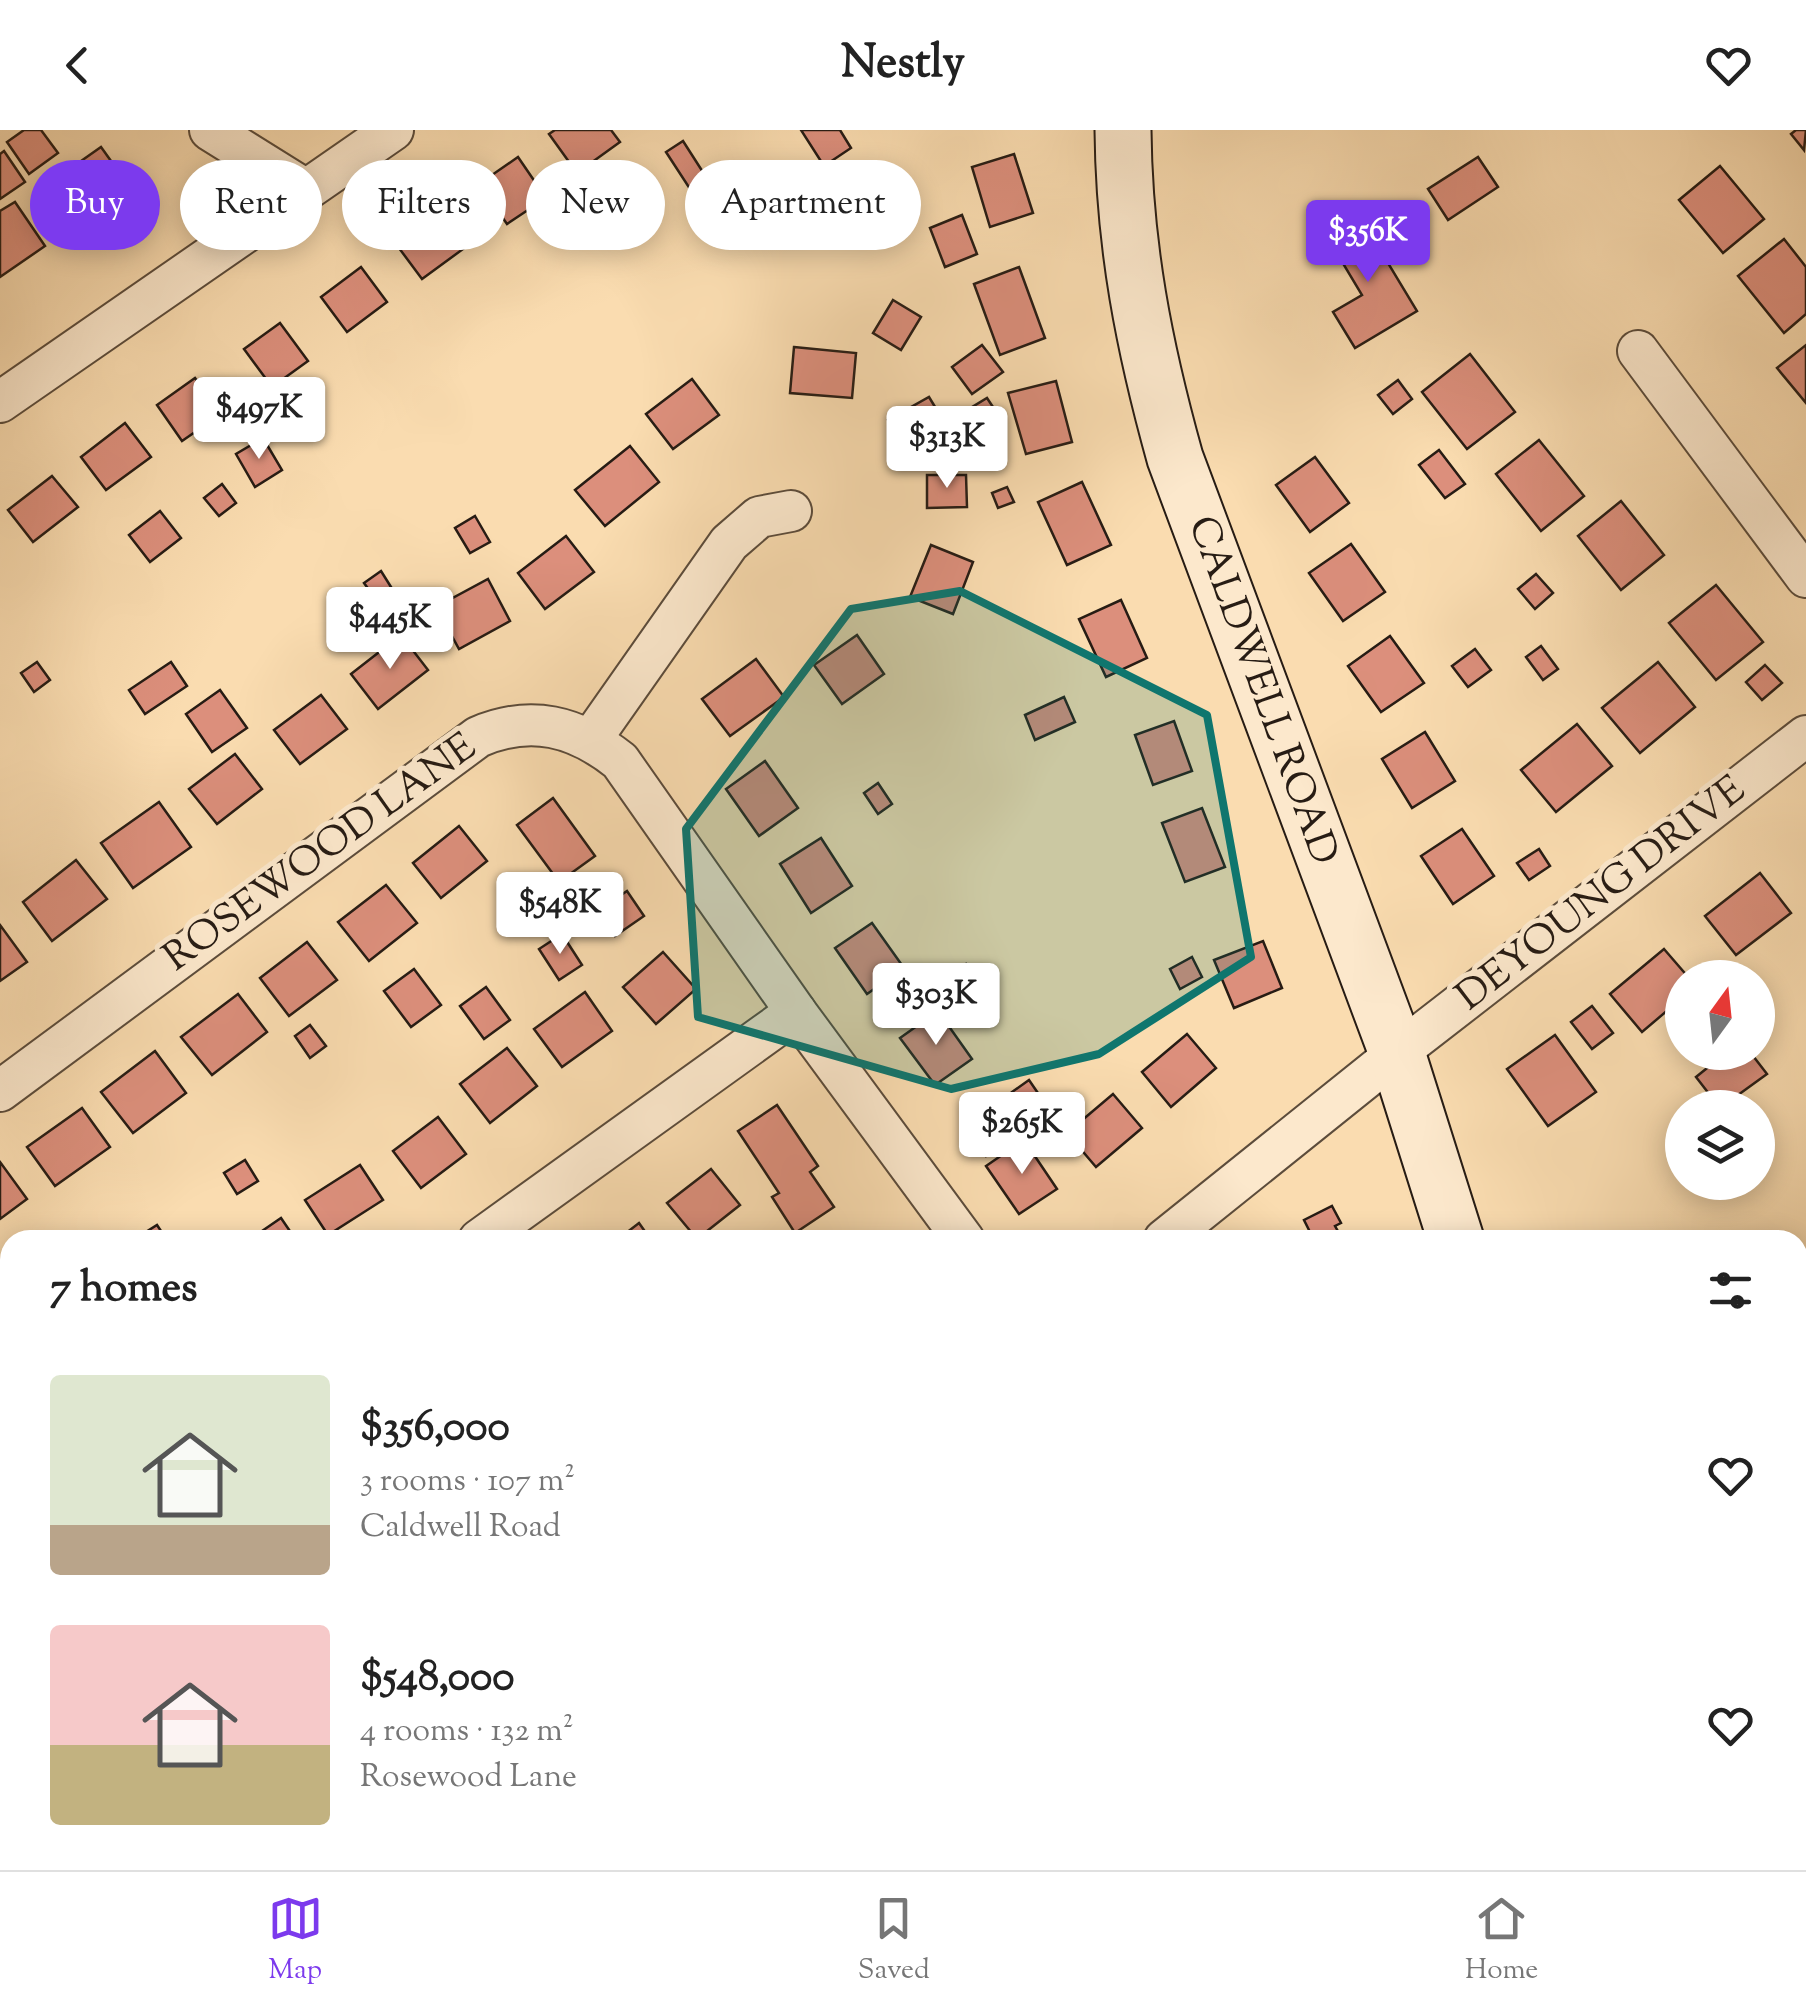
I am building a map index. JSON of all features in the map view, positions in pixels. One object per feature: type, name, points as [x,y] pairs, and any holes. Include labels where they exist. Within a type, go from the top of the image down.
[{"type":"street","points":[[210,130],[258,160]]},
{"type":"street","points":[[322,179],[393,130]]},
{"type":"street","name":"CALDWELL ROAD","points":[[1123,130],[1126,233],[1152,374],[1175,458],[1397,1053],[1453,1230]]},
{"type":"street","points":[[0,402],[219,250]]},
{"type":"street","points":[[1638,351],[1806,576]]},
{"type":"street","points":[[592,738],[729,543],[760,517],[791,511]]},
{"type":"street","name":"ROSEWOOD LANE","points":[[0,1091],[478,736],[494,730],[541,725],[592,738],[620,761],[796,1012],[957,1230]]},
{"type":"street","name":"DEYOUNG DRIVE","points":[[1176,1230],[1397,1053],[1806,736]]},
{"type":"street","points":[[493,1230],[796,1012]]},
{"type":"highlighted area","points":[[960,591],[1207,715],[1251,957],[1099,1054],[951,1089],[698,1017],[686,829],[851,609]]},
{"type":"building","points":[[24,130],[41,130],[58,153],[48,160],[30,160],[29,174],[7,142]]},
{"type":"building","points":[[555,130],[611,130],[620,142],[595,160],[568,160],[549,134]]},
{"type":"building","points":[[801,130],[840,130],[851,148],[833,160],[820,160]]},
{"type":"building","points":[[1806,130],[1804,150],[1791,134]]},
{"type":"building","points":[[683,141],[695,160],[685,160],[685,181],[666,152]]},
{"type":"building","points":[[101,147],[110,160],[82,160]]},
{"type":"building","points":[[4,151],[25,182],[0,199],[0,154]]},
{"type":"building","points":[[1014,154],[1033,213],[990,227],[972,167]]},
{"type":"building","points":[[518,157],[526,169],[526,211],[507,224],[506,223],[506,165]]},
{"type":"building","points":[[1478,157],[1498,187],[1448,220],[1428,189]]},
{"type":"building","points":[[1720,166],[1764,219],[1723,253],[1679,200]]},
{"type":"building","points":[[15,202],[30,224],[30,250],[39,250],[0,277],[0,211]]},
{"type":"building","points":[[962,215],[977,254],[945,267],[930,228]]},
{"type":"building","points":[[1359,215],[1417,311],[1355,348],[1333,312],[1362,295],[1326,235]]},
{"type":"building","points":[[1784,239],[1806,267],[1806,314],[1784,333],[1738,276]]},
{"type":"building","points":[[400,250],[462,250],[422,279]]},
{"type":"building","points":[[361,267],[387,302],[347,332],[321,297]]},
{"type":"building","points":[[1019,267],[1045,338],[1000,355],[974,284]]},
{"type":"building","points":[[893,300],[921,317],[901,350],[873,333]]},
{"type":"building","points":[[280,323],[308,361],[272,387],[244,349]]},
{"type":"building","points":[[982,345],[1003,372],[972,394],[952,367]]},
{"type":"building","points":[[1806,345],[1806,403],[1777,368]]},
{"type":"building","points":[[794,347],[856,353],[852,398],[790,393]]},
{"type":"building","points":[[1470,354],[1515,412],[1467,449],[1422,392]]},
{"type":"building","points":[[195,378],[221,414],[182,441],[157,405]]},
{"type":"building","points":[[692,379],[719,415],[673,449],[646,414]]},
{"type":"building","points":[[1398,380],[1412,399],[1393,414],[1378,395]]},
{"type":"building","points":[[1056,381],[1072,442],[1026,454],[1008,393]]},
{"type":"building","points":[[929,397],[957,443],[916,467],[888,420]]},
{"type":"building","points":[[987,398],[997,413],[979,424],[969,409]]},
{"type":"building","points":[[125,423],[151,457],[106,490],[81,457]]},
{"type":"building","points":[[263,438],[282,470],[255,487],[236,454]]},
{"type":"building","points":[[1539,440],[1584,496],[1541,531],[1496,474]]},
{"type":"building","points":[[630,446],[659,482],[605,526],[575,490]]},
{"type":"building","points":[[1439,450],[1465,484],[1445,498],[1419,465]]},
{"type":"building","points":[[1315,457],[1349,503],[1310,532],[1276,485]]},
{"type":"building","points":[[927,475],[966,475],[967,507],[927,508]]},
{"type":"building","points":[[52,476],[78,507],[33,542],[8,510]]},
{"type":"building","points":[[1082,482],[1111,545],[1067,565],[1038,502]]},
{"type":"building","points":[[222,484],[236,503],[219,516],[204,498]]},
{"type":"building","points":[[1007,487],[1014,502],[998,508],[992,493]]},
{"type":"building","points":[[1621,501],[1664,555],[1621,590],[1578,536]]},
{"type":"building","points":[[160,511],[181,538],[150,562],[129,535]]},
{"type":"building","points":[[475,516],[490,542],[470,553],[455,528]]},
{"type":"building","points":[[566,536],[594,572],[545,609],[518,573]]},
{"type":"building","points":[[1351,544],[1385,592],[1343,621],[1309,573]]},
{"type":"building","points":[[931,545],[973,562],[953,614],[910,597]]},
{"type":"building","points":[[381,571],[391,587],[375,598],[364,583]]},
{"type":"building","points":[[1536,574],[1553,593],[1535,609],[1518,589]]},
{"type":"building","points":[[488,579],[510,621],[459,649],[436,607]]},
{"type":"building","points":[[1716,585],[1763,642],[1716,680],[1669,623]]},
{"type":"building","points":[[1121,600],[1147,658],[1106,677],[1079,619]]},
{"type":"building","points":[[401,635],[428,670],[378,709],[351,674]]},
{"type":"building","points":[[857,635],[884,674],[842,704],[814,665]]},
{"type":"building","points":[[1390,636],[1424,683],[1381,712],[1348,666]]},
{"type":"building","points":[[1541,646],[1558,669],[1543,680],[1526,657]]},
{"type":"building","points":[[1475,649],[1491,670],[1468,687],[1452,666]]},
{"type":"building","points":[[756,659],[784,697],[730,736],[702,699]]},
{"type":"building","points":[[37,662],[50,680],[34,692],[21,673]]},
{"type":"building","points":[[171,662],[187,686],[145,714],[129,690]]},
{"type":"building","points":[[1658,662],[1695,707],[1640,753],[1602,708]]},
{"type":"building","points":[[1765,665],[1782,683],[1762,700],[1746,682]]},
{"type":"building","points":[[220,690],[247,728],[212,752],[186,714]]},
{"type":"building","points":[[321,695],[347,729],[300,764],[274,730]]},
{"type":"building","points":[[1064,697],[1075,722],[1035,740],[1025,715]]},
{"type":"building","points":[[1174,721],[1192,771],[1153,785],[1135,735]]},
{"type":"building","points":[[1577,724],[1612,766],[1556,812],[1521,770]]},
{"type":"building","points":[[1425,732],[1455,781],[1412,808],[1382,759]]},
{"type":"building","points":[[235,754],[262,789],[217,824],[189,789]]},
{"type":"building","points":[[765,761],[798,808],[759,836],[726,789]]},
{"type":"building","points":[[878,783],[892,804],[878,814],[864,793]]},
{"type":"building","points":[[553,798],[595,856],[559,882],[517,825]]},
{"type":"building","points":[[159,802],[191,847],[133,888],[101,843]]},
{"type":"building","points":[[1202,808],[1225,867],[1185,882],[1162,823]]},
{"type":"building","points":[[459,826],[487,861],[441,898],[413,863]]},
{"type":"building","points":[[1462,829],[1494,876],[1453,904],[1421,856]]},
{"type":"building","points":[[821,838],[852,886],[811,913],[780,864]]},
{"type":"building","points":[[1539,849],[1550,866],[1529,880],[1517,863]]},
{"type":"building","points":[[76,860],[107,899],[52,941],[23,902]]},
{"type":"building","points":[[1760,873],[1791,913],[1736,955],[1705,916]]},
{"type":"building","points":[[386,885],[417,923],[369,961],[338,922]]},
{"type":"building","points":[[627,891],[644,916],[615,936],[598,911]]},
{"type":"building","points":[[872,923],[904,968],[867,994],[835,948]]},
{"type":"building","points":[[0,925],[27,962],[0,981]]},
{"type":"building","points":[[562,934],[582,965],[559,980],[539,949]]},
{"type":"building","points":[[1263,941],[1282,988],[1234,1008],[1214,960]]},
{"type":"building","points":[[307,942],[337,980],[289,1016],[260,978]]},
{"type":"building","points":[[1664,949],[1673,960],[1665,960],[1665,1012],[1642,1032],[1610,994]]},
{"type":"building","points":[[663,952],[696,989],[656,1024],[623,987]]},
{"type":"building","points":[[1192,957],[1202,977],[1180,989],[1170,969]]},
{"type":"building","points":[[966,964],[979,983],[966,993],[952,973]]},
{"type":"building","points":[[414,969],[441,1005],[411,1027],[384,991]]},
{"type":"building","points":[[486,987],[510,1020],[484,1039],[460,1006]]},
{"type":"building","points":[[585,992],[612,1031],[562,1067],[534,1029]]},
{"type":"building","points":[[238,994],[267,1032],[212,1075],[181,1037]]},
{"type":"building","points":[[1592,1006],[1613,1033],[1592,1049],[1571,1022]]},
{"type":"building","points":[[938,1011],[972,1059],[935,1085],[900,1038]]},
{"type":"building","points":[[310,1025],[326,1046],[310,1058],[295,1036]]},
{"type":"building","points":[[1187,1034],[1216,1068],[1171,1107],[1142,1072]]},
{"type":"building","points":[[1555,1035],[1596,1092],[1548,1126],[1507,1069]]},
{"type":"building","points":[[507,1048],[537,1086],[490,1123],[460,1084]]},
{"type":"building","points":[[155,1051],[186,1093],[133,1133],[101,1092]]},
{"type":"building","points":[[1705,1070],[1764,1070],[1767,1074],[1745,1090],[1706,1090],[1696,1077]]},
{"type":"building","points":[[1029,1080],[1042,1099],[1025,1111],[1012,1092]]},
{"type":"building","points":[[1113,1094],[1142,1128],[1096,1167],[1067,1133]]},
{"type":"building","points":[[1002,1099],[1024,1131],[986,1156],[964,1124]]},
{"type":"building","points":[[777,1105],[818,1166],[810,1172],[834,1207],[800,1230],[793,1230],[772,1197],[779,1193],[738,1131]]},
{"type":"building","points":[[82,1108],[110,1147],[55,1186],[27,1147]]},
{"type":"building","points":[[438,1117],[466,1154],[421,1188],[393,1151]]},
{"type":"building","points":[[1024,1140],[1057,1189],[1019,1214],[986,1166]]},
{"type":"building","points":[[245,1160],[258,1181],[237,1194],[224,1173]]},
{"type":"building","points":[[0,1162],[27,1199],[0,1219]]},
{"type":"building","points":[[360,1165],[383,1200],[336,1230],[325,1230],[305,1200]]},
{"type":"building","points":[[711,1169],[740,1205],[708,1230],[690,1230],[667,1203]]},
{"type":"building","points":[[1332,1206],[1341,1223],[1335,1226],[1337,1230],[1309,1230],[1304,1220]]},
{"type":"building","points":[[281,1218],[289,1230],[264,1230]]}]
